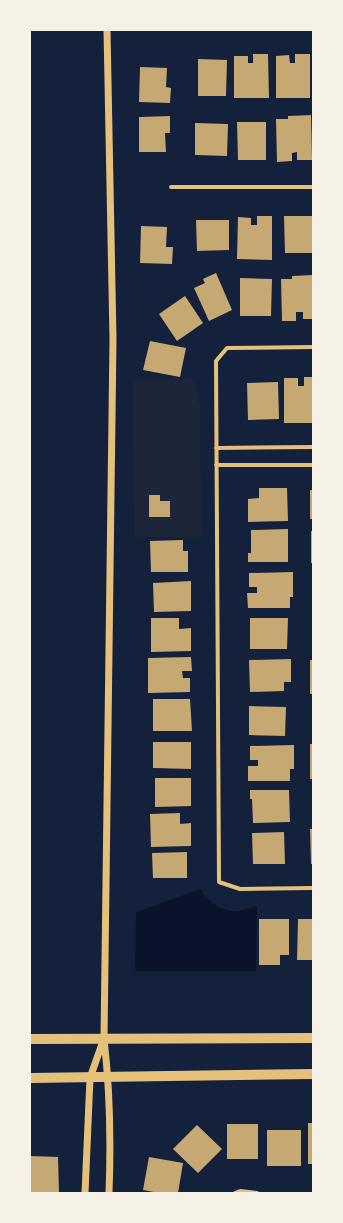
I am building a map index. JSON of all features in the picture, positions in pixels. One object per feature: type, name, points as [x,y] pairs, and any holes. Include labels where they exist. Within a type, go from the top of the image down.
[{"type":"main road","points":[[30,1039],[313,1038]]},
{"type":"main road","points":[[30,1078],[313,1074]]},
{"type":"street","points":[[107,30],[113,339],[104,1039],[108,1078],[110,1193]]},
{"type":"street","points":[[171,188],[313,187]]},
{"type":"street","points":[[313,348],[227,348],[216,361],[219,882],[240,889],[313,888]]},
{"type":"street","points":[[216,448],[313,447]]},
{"type":"street","points":[[216,465],[313,465]]},
{"type":"street","points":[[85,1193],[90,1078],[104,1039]]},
{"type":"street","points":[[235,1193],[240,1191],[257,1193]]},
{"type":"shaded area","points":[[194,379],[200,406],[201,537],[134,537],[133,380]]},
{"type":"shaded area","points":[[201,889],[207,898],[220,907],[230,911],[238,911],[257,906],[256,971],[135,971],[136,912]]},
{"type":"building","points":[[253,54],[268,54],[269,98],[234,98],[234,56],[248,56],[248,63],[253,63]]},
{"type":"building","points":[[295,54],[310,54],[310,98],[276,98],[276,56],[289,55],[290,63],[295,63]]},
{"type":"building","points":[[198,59],[227,60],[226,96],[198,96]]},
{"type":"building","points":[[140,67],[167,68],[166,87],[171,88],[170,103],[139,102]]},
{"type":"building","points":[[311,115],[312,160],[297,160],[297,152],[292,153],[292,161],[277,162],[276,119],[288,119],[288,116]]},
{"type":"building","points":[[170,116],[170,133],[165,133],[166,152],[139,152],[139,117]]},
{"type":"building","points":[[237,122],[266,122],[266,160],[238,160]]},
{"type":"building","points":[[195,123],[228,124],[227,156],[195,155]]},
{"type":"building","points":[[257,216],[272,216],[272,260],[237,259],[238,217],[251,218],[251,225],[257,225]]},
{"type":"building","points":[[284,216],[313,216],[313,253],[285,253]]},
{"type":"building","points":[[196,220],[229,220],[229,250],[197,251]]},
{"type":"building","points":[[141,226],[167,227],[166,247],[173,247],[172,264],[140,263]]},
{"type":"building","points":[[216,273],[232,310],[209,321],[194,288],[205,283],[203,279]]},
{"type":"building","points":[[313,275],[313,319],[303,319],[303,312],[296,312],[296,321],[282,321],[281,279],[292,279],[292,276]]},
{"type":"building","points":[[240,278],[272,279],[271,316],[240,316]]},
{"type":"building","points":[[185,296],[203,323],[177,341],[159,314]]},
{"type":"building","points":[[150,341],[186,348],[180,377],[143,370]]},
{"type":"building","points":[[304,377],[313,377],[313,423],[284,423],[284,378],[298,378],[298,386],[304,386]]},
{"type":"building","points":[[278,382],[279,419],[248,420],[247,383]]},
{"type":"building","points":[[259,488],[287,488],[288,521],[248,522],[248,499],[259,498]]},
{"type":"building","points":[[310,490],[313,490],[313,519],[310,519]]},
{"type":"building","points":[[149,495],[160,495],[160,501],[170,501],[170,517],[149,517]]},
{"type":"building","points":[[288,529],[288,562],[248,562],[248,553],[251,553],[251,530]]},
{"type":"building","points":[[311,531],[313,531],[313,563],[311,563]]},
{"type":"building","points":[[183,540],[183,551],[188,551],[188,572],[151,572],[150,541]]},
{"type":"building","points":[[293,572],[293,597],[290,597],[290,608],[248,608],[247,593],[257,593],[257,587],[249,587],[249,573]]},
{"type":"building","points":[[191,581],[191,611],[154,612],[153,583]]},
{"type":"building","points":[[151,618],[179,618],[179,629],[191,628],[191,651],[151,652]]},
{"type":"building","points":[[250,618],[288,618],[287,649],[250,649]]},
{"type":"building","points":[[191,657],[192,671],[182,671],[183,678],[190,678],[190,692],[148,693],[148,658]]},
{"type":"building","points":[[291,659],[291,682],[284,682],[284,691],[250,692],[249,660]]},
{"type":"building","points":[[310,660],[313,660],[313,694],[310,694]]},
{"type":"building","points":[[153,699],[190,699],[192,731],[153,731]]},
{"type":"building","points":[[249,706],[286,707],[285,736],[249,735]]},
{"type":"building","points":[[153,742],[191,742],[191,769],[153,768]]},
{"type":"building","points":[[310,744],[313,744],[313,779],[310,779]]},
{"type":"building","points":[[294,745],[294,769],[290,769],[290,781],[248,781],[248,766],[258,766],[258,760],[250,760],[250,746]]},
{"type":"building","points":[[155,778],[191,778],[191,806],[155,807]]},
{"type":"building","points":[[250,790],[289,790],[290,822],[253,823]]},
{"type":"building","points":[[180,813],[180,824],[191,823],[191,846],[151,847],[150,814]]},
{"type":"building","points":[[310,829],[313,829],[313,864],[311,864]]},
{"type":"building","points":[[284,832],[285,864],[253,864],[252,833]]},
{"type":"building","points":[[187,852],[187,878],[153,878],[152,853]]},
{"type":"building","points":[[259,919],[289,919],[289,955],[280,955],[280,965],[259,965]]},
{"type":"building","points":[[298,919],[313,919],[313,960],[297,960]]},
{"type":"building","points":[[308,1123],[313,1123],[313,1164],[308,1164]]},
{"type":"building","points":[[227,1124],[258,1124],[258,1159],[227,1159]]},
{"type":"building","points":[[197,1125],[222,1149],[198,1173],[173,1149]]},
{"type":"building","points":[[267,1130],[301,1130],[301,1166],[267,1166]]},
{"type":"building","points":[[30,1156],[58,1157],[59,1193],[30,1193]]},
{"type":"building","points":[[149,1157],[183,1163],[178,1193],[159,1193],[143,1190]]}]
